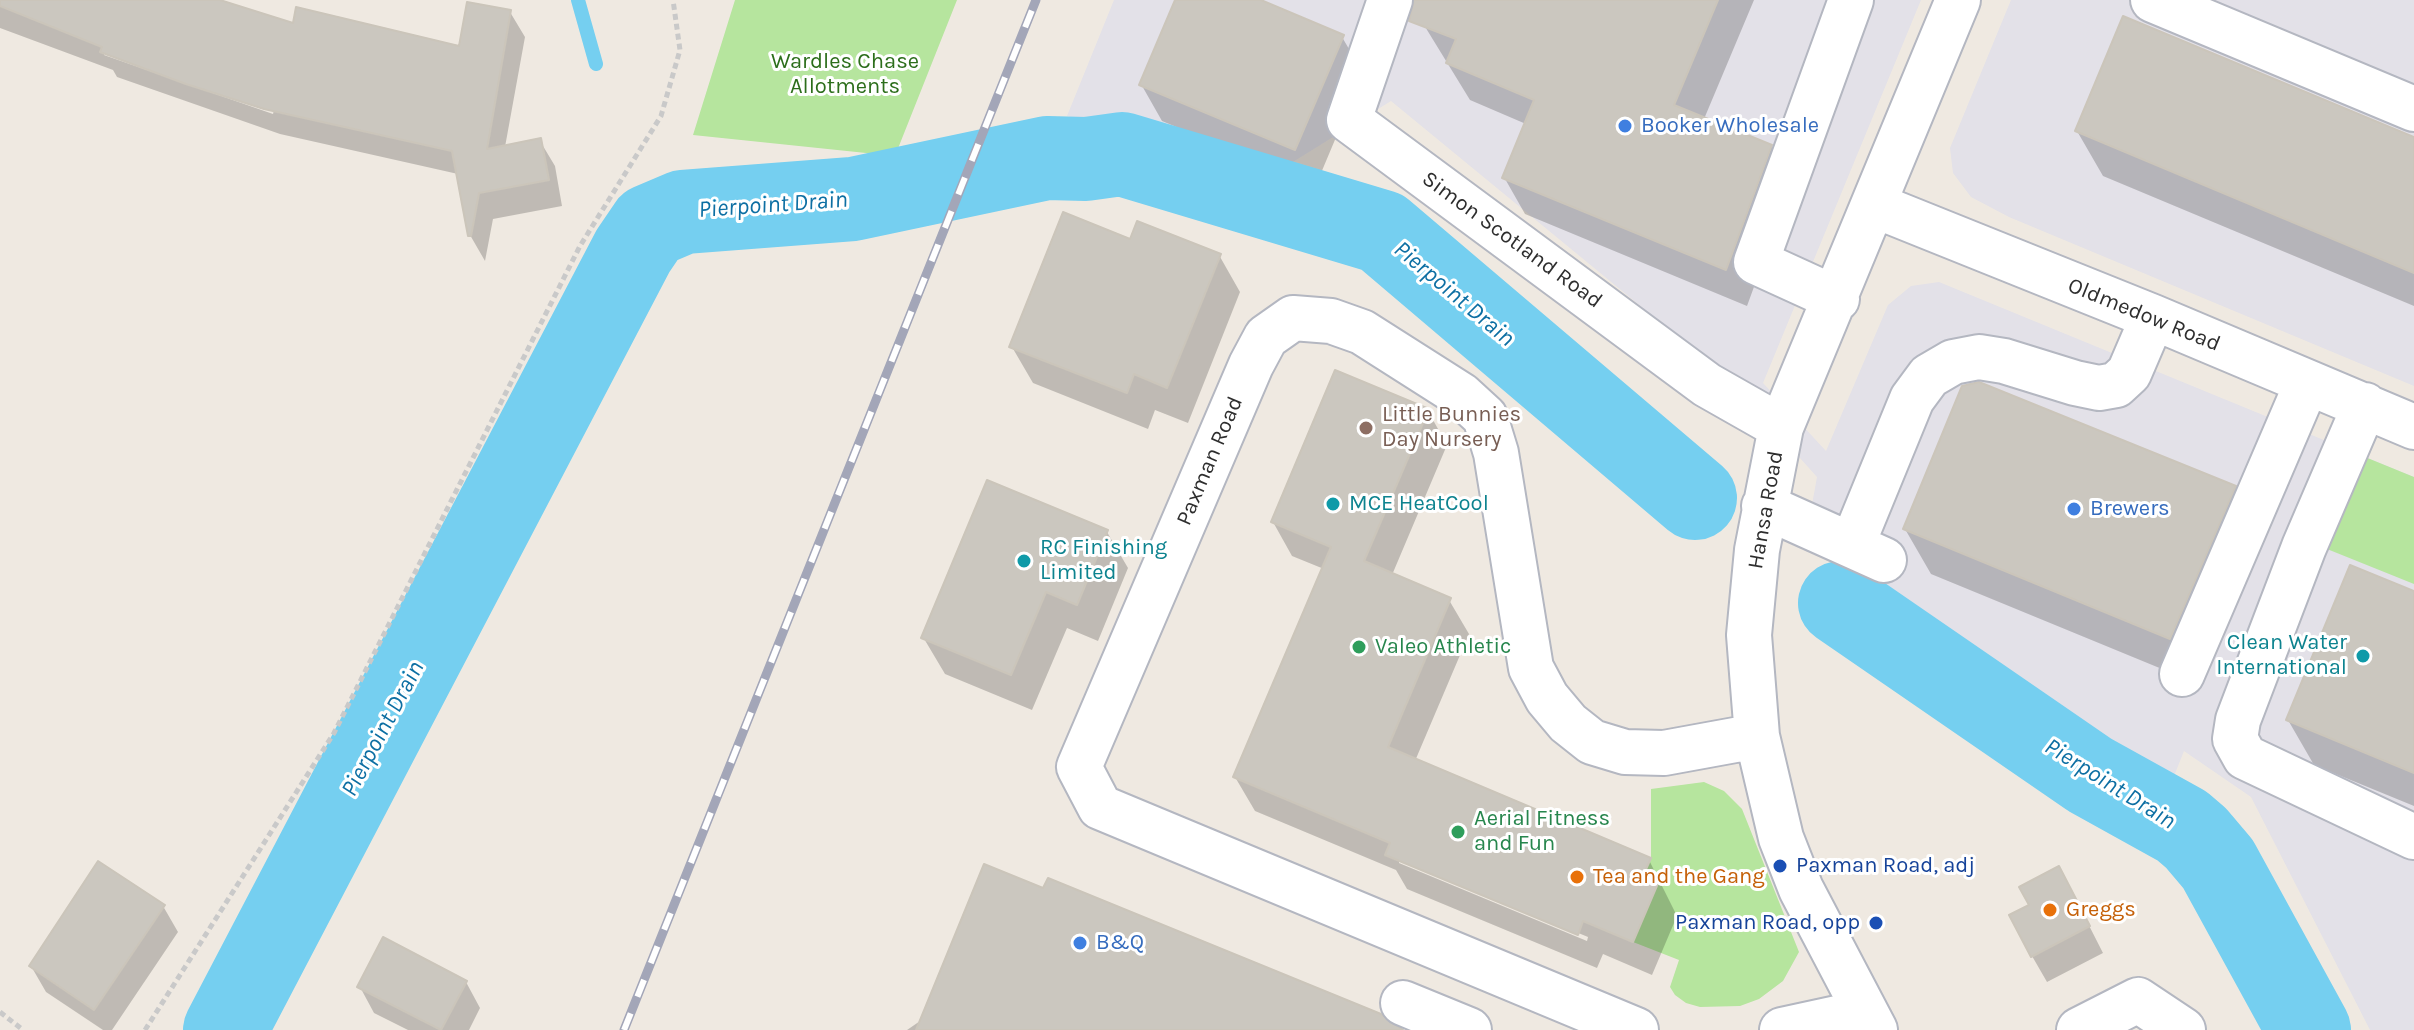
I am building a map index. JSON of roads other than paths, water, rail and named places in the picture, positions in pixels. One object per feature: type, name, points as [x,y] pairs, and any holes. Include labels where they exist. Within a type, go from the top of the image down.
[{"type":"street","name":"Simon Scotland Road","points":[[1390,0],[1349,120],[1707,385],[1781,427]]},
{"type":"street","points":[[1837,299],[1756,262],[1851,0]]},
{"type":"street","name":"Hansa Road","points":[[1870,1021],[1796,876],[1781,838],[1757,736],[1749,635],[1764,506],[1781,427],[1837,299],[1958,0]]},
{"type":"street","points":[[2153,0],[2414,109]]},
{"type":"street","name":"Oldmedow Road","points":[[1874,205],[2153,317],[2414,427]]},
{"type":"street","points":[[1764,506],[1868,552],[1912,399],[1929,376],[1953,362],[1979,357],[2004,361],[2087,386],[2116,385],[2129,373],[2153,317]]},
{"type":"street","name":"Paxman Road","points":[[1636,1030],[1100,807],[1079,767],[1251,365],[1266,337],[1293,318],[1331,321],[1352,329],[1461,395],[1485,417],[1496,453],[1531,668],[1547,698],[1568,723],[1592,742],[1625,752],[1664,753],[1757,736]]},
{"type":"street","points":[[2182,674],[2307,383]]},
{"type":"street","points":[[2365,405],[2304,547],[2238,720],[2235,739],[2245,757],[2414,837]]},
{"type":"street","points":[[2079,1030],[2138,1000],[2183,1030]]},
{"type":"street","points":[[1403,1003],[1469,1030]]},
{"type":"street","points":[[1782,1030],[1870,1021]]},
{"type":"waterway","points":[[578,0],[596,64]]},
{"type":"waterway","name":"Pierpoint Drain","points":[[225,1030],[633,251],[650,226],[683,212],[853,199],[1047,158],[1086,159],[1122,154],[1382,232],[1695,498]]},
{"type":"waterway","name":"Pierpoint Drain","points":[[1840,603],[2090,775],[2182,826],[2196,838],[2218,864],[2309,1030]]},
{"type":"railway","points":[[624,1030],[1036,0]]},
{"type":"place","name":"Booker Wholesale","points":[[1625,126]]},
{"type":"place","name":"Little Bunnies Day Nursery","points":[[1366,428]]},
{"type":"place","name":"MCE HeatCool","points":[[1333,504]]},
{"type":"place","name":"Brewers","points":[[2074,509]]},
{"type":"place","name":"RC Finishing Limited","points":[[1024,561]]},
{"type":"place","name":"Valeo Athletic","points":[[1359,647]]},
{"type":"place","name":"Clean Water International","points":[[2363,656]]},
{"type":"place","name":"Aerial Fitness and Fun","points":[[1458,832]]},
{"type":"place","name":"Paxman Road, adj","points":[[1780,866]]},
{"type":"place","name":"Tea and the Gang","points":[[1577,877]]},
{"type":"place","name":"Greggs","points":[[2050,910]]},
{"type":"place","name":"Paxman Road, opp","points":[[1876,923]]},
{"type":"place","name":"B&Q","points":[[1080,943]]},
{"type":"park label","name":"Wardles Chase Allotments","points":[[845,74]]}]
